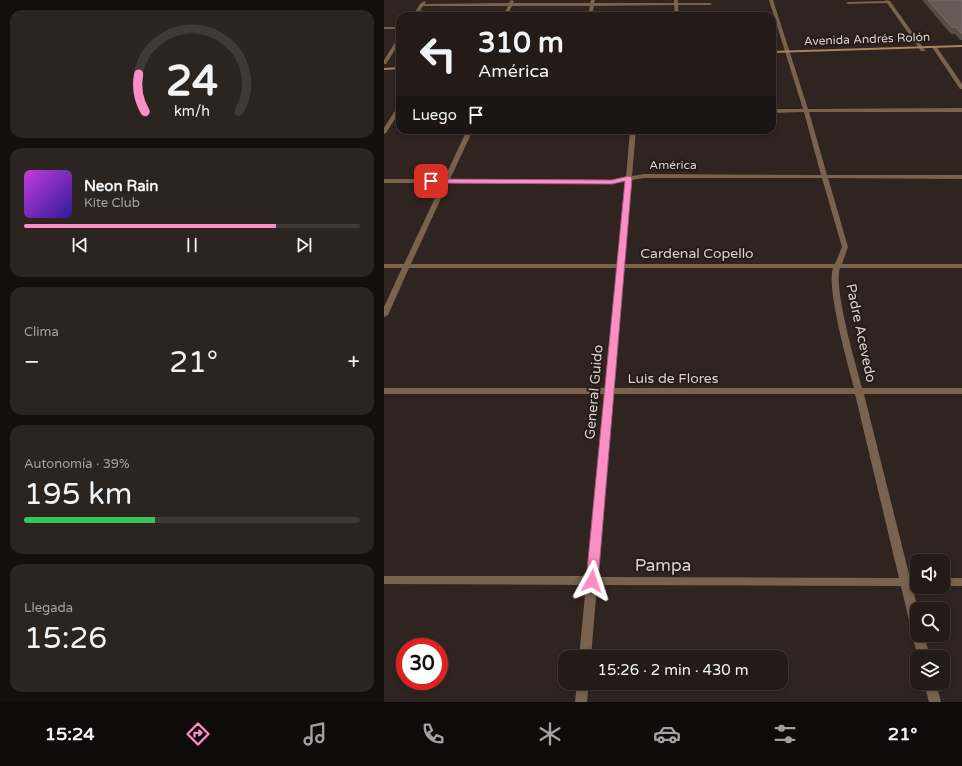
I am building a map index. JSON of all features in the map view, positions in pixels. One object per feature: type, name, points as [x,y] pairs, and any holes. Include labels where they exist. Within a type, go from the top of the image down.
[{"type":"main road","name":"Avenida Andrés Rolón","points":[[776,53],[962,48]]},
{"type":"main road","points":[[384,69],[396,68]]},
{"type":"main road","points":[[384,72],[396,71]]},
{"type":"street","points":[[418,12],[425,0]]},
{"type":"street","name":"Padre Acevedo","points":[[771,0],[775,12]]},
{"type":"street","points":[[848,3],[888,1],[922,49]]},
{"type":"street","points":[[422,5],[511,2],[676,2],[710,4]]},
{"type":"street","points":[[507,12],[511,2]]},
{"type":"street","points":[[591,12],[592,2]]},
{"type":"street","points":[[676,2],[677,12]]},
{"type":"street","name":"Padre Acevedo","points":[[776,16],[826,176],[845,247],[835,273],[835,283],[842,323],[910,602]]},
{"type":"street","points":[[384,28],[396,28]]},
{"type":"street","points":[[384,63],[396,45]]},
{"type":"street","points":[[935,49],[962,88]]},
{"type":"street","points":[[776,111],[962,110]]},
{"type":"street","points":[[384,132],[396,113]]},
{"type":"street","points":[[384,315],[468,134]]},
{"type":"street","name":"General Guido","points":[[586,650],[633,134]]},
{"type":"street","name":"América","points":[[384,181],[612,182],[644,176],[962,177]]},
{"type":"street","name":"Cardenal Copello","points":[[384,266],[962,266]]},
{"type":"street","name":"Luis de Flores","points":[[384,390],[962,392]]},
{"type":"street","name":"Pampa","points":[[384,580],[910,582]]},
{"type":"street","points":[[950,582],[962,582]]},
{"type":"street","points":[[581,702],[582,690]]},
{"type":"street","points":[[932,690],[935,702]]},
{"type":"building","points":[[928,0],[962,0],[962,33],[956,27],[952,27]]},
{"type":"route","points":[[431,181],[612,182],[629,178],[592,581]]}]
